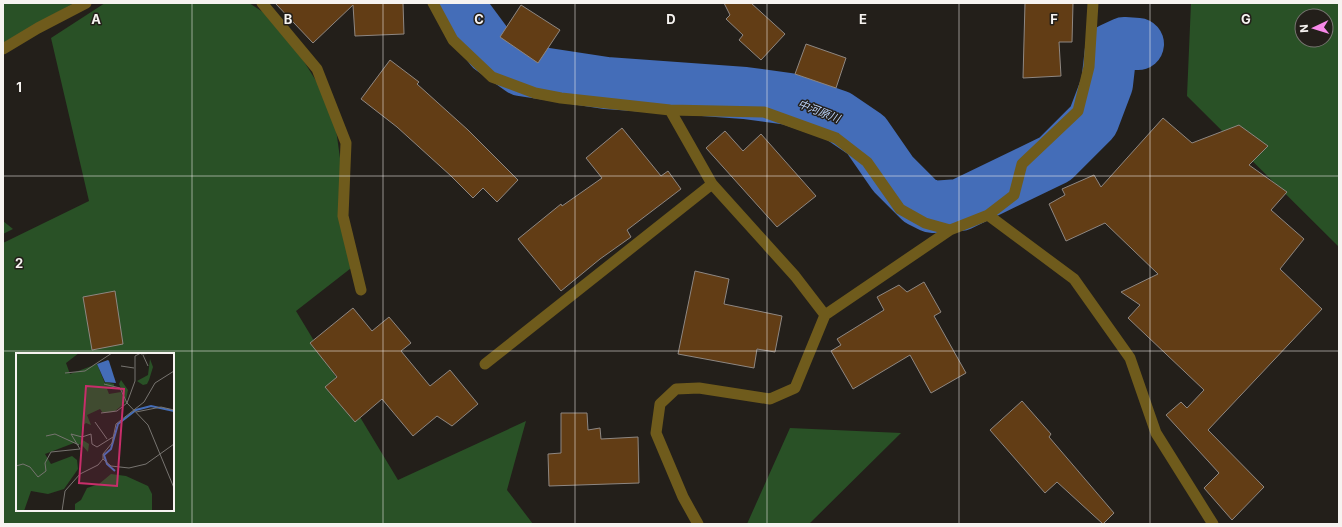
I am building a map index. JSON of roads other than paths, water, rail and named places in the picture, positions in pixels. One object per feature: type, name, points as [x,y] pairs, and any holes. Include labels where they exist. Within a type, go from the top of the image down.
[{"type":"street","points":[[3,49],[38,28],[86,3]]},
{"type":"street","points":[[262,3],[317,69],[346,143],[343,216],[361,290]]},
{"type":"street","points":[[433,3],[453,40],[492,77],[535,93],[561,98],[670,110],[764,112],[836,138],[867,162],[900,209],[925,223],[950,230]]},
{"type":"street","points":[[698,524],[683,497],[656,433],[660,404],[676,389],[699,388],[770,399],[795,388],[825,315],[950,230],[988,215],[1014,195],[1022,164],[1078,111],[1090,67],[1093,3]]},
{"type":"street","points":[[670,110],[712,184],[794,276],[825,315]]},
{"type":"street","points":[[485,364],[712,184]]},
{"type":"street","points":[[988,215],[1074,279],[1130,358],[1156,433],[1213,524]]},
{"type":"waterway","name":"中河原川","points":[[458,3],[491,49],[521,70],[606,83],[745,93],[789,99],[838,116],[866,135],[893,174],[920,201],[932,207],[960,205],[1055,159],[1093,121],[1107,84],[1111,49],[1124,43],[1138,44]]}]
